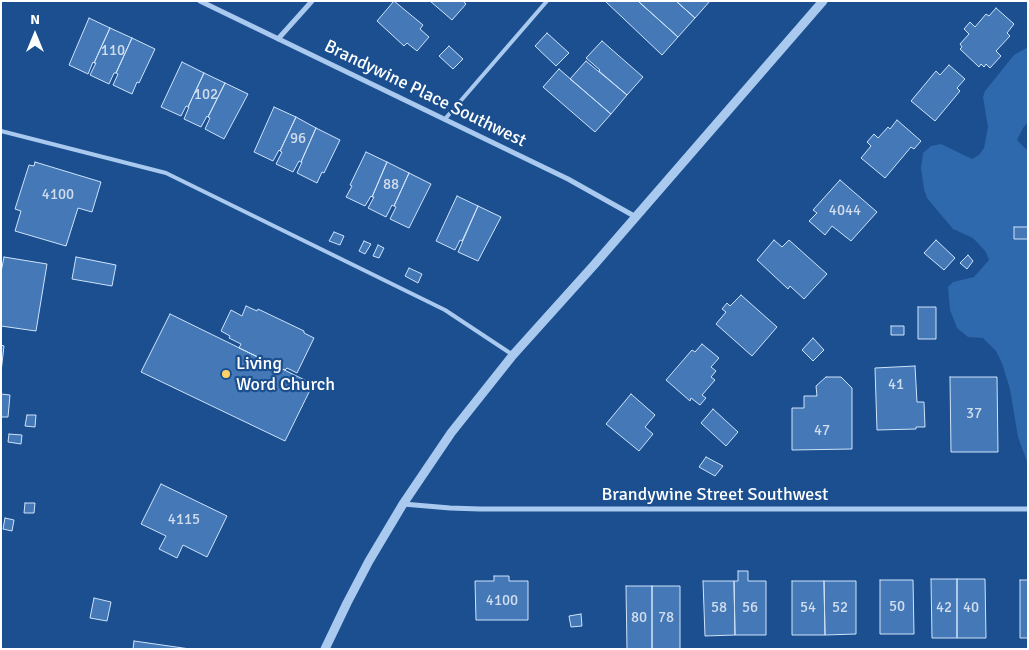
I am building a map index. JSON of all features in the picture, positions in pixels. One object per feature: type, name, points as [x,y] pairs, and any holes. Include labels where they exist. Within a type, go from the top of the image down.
[{"type":"street","name":"Brandywine Place Southwest","points":[[200,1],[568,179],[636,217]]},
{"type":"street","points":[[278,39],[312,1]]},
{"type":"street","points":[[325,649],[364,569],[403,504],[451,432],[513,355],[824,1]]},
{"type":"street","name":"Brandywine Street Southwest","points":[[403,504],[480,509],[1028,509]]},
{"type":"lane","points":[[445,119],[547,1]]},
{"type":"lane","points":[[1,131],[166,173],[445,310],[513,355]]},
{"type":"shaded area","points":[[1028,47],[1028,122],[1017,140],[1028,151],[1028,227],[1014,227],[1014,239],[1028,239],[1028,464],[1018,437],[1010,389],[996,351],[983,338],[968,337],[957,328],[950,310],[948,287],[953,282],[974,277],[989,260],[986,252],[973,238],[953,229],[927,198],[921,168],[923,153],[931,146],[941,144],[972,159],[979,155],[984,148],[988,127],[983,97],[985,91],[1014,55]]},
{"type":"building","points":[[394,1],[423,25],[420,29],[429,37],[417,51],[407,43],[404,46],[377,21]]},
{"type":"building","points":[[430,1],[463,1],[466,4],[452,20]]},
{"type":"building","points":[[605,1],[638,1],[678,37],[662,55]]},
{"type":"building","points":[[640,1],[676,1],[695,18],[678,37]]},
{"type":"building","points":[[676,1],[710,1],[695,18]]},
{"type":"building","points":[[996,8],[1014,24],[1007,33],[1010,36],[996,51],[1001,56],[990,68],[986,64],[984,67],[981,64],[979,67],[960,49],[962,47],[960,44],[969,34],[964,29],[970,22],[975,27],[986,14],[989,16]]},
{"type":"building","points":[[89,18],[110,28],[88,74],[69,65]]},
{"type":"building","points":[[110,28],[132,38],[109,84],[90,75]]},
{"type":"building","points":[[547,33],[569,53],[556,66],[535,46]]},
{"type":"building","points":[[132,38],[155,49],[132,94],[113,85],[118,74],[116,73]]},
{"type":"building","points":[[602,41],[643,77],[627,95],[586,58]]},
{"type":"building","points":[[449,46],[463,59],[453,69],[439,56]]},
{"type":"building","points":[[586,61],[627,95],[611,114],[570,79]]},
{"type":"building","points":[[182,62],[204,73],[188,107],[186,106],[181,116],[161,107]]},
{"type":"building","points":[[949,65],[965,79],[957,88],[960,91],[935,121],[911,101],[936,71],[940,75]]},
{"type":"building","points":[[559,69],[611,114],[595,132],[543,87]]},
{"type":"building","points":[[204,73],[225,83],[201,127],[184,119]]},
{"type":"building","points":[[225,83],[248,94],[224,139],[205,129],[210,118],[208,117]]},
{"type":"building","points":[[274,107],[296,117],[280,151],[273,161],[254,152]]},
{"type":"building","points":[[296,117],[316,128],[301,162],[299,161],[293,172],[276,164]]},
{"type":"building","points":[[897,120],[921,141],[914,149],[911,147],[885,178],[861,158],[871,146],[867,142],[874,134],[878,138],[888,127],[890,129]]},
{"type":"building","points":[[316,128],[340,140],[317,183],[297,173]]},
{"type":"building","points":[[366,152],[387,162],[372,197],[365,206],[346,197]]},
{"type":"building","points":[[35,162],[101,182],[92,212],[78,208],[66,246],[15,231],[21,211],[15,209],[29,165],[34,166]]},
{"type":"building","points":[[387,162],[409,173],[394,206],[392,205],[386,217],[368,208]]},
{"type":"building","points":[[409,173],[431,184],[409,228],[390,219]]},
{"type":"building","points":[[840,180],[877,212],[851,241],[832,226],[825,235],[809,221],[817,213],[813,210]]},
{"type":"building","points":[[457,196],[478,206],[462,241],[460,240],[455,250],[436,241]]},
{"type":"building","points":[[478,206],[501,217],[478,261],[458,252]]},
{"type":"building","points":[[1014,227],[1028,227],[1028,239],[1014,239]]},
{"type":"building","points":[[334,232],[344,236],[340,245],[329,241]]},
{"type":"building","points":[[774,240],[782,247],[789,240],[827,274],[804,299],[790,286],[788,289],[757,260]]},
{"type":"building","points":[[936,240],[955,258],[944,270],[924,253]]},
{"type":"building","points":[[364,241],[371,244],[365,254],[359,251]]},
{"type":"building","points":[[378,245],[384,248],[379,258],[373,256]]},
{"type":"building","points":[[968,255],[973,261],[967,269],[960,263]]},
{"type":"building","points":[[4,257],[47,264],[36,331],[1,326],[1,272]]},
{"type":"building","points":[[76,257],[116,265],[112,286],[72,279]]},
{"type":"building","points":[[409,268],[422,274],[418,283],[405,276]]},
{"type":"building","points":[[741,295],[777,327],[752,356],[716,324],[726,312],[722,309],[727,303],[730,306]]},
{"type":"building","points":[[246,306],[257,311],[258,309],[304,331],[304,333],[314,338],[297,373],[287,368],[285,370],[239,348],[241,344],[229,338],[230,336],[221,331],[231,310],[242,316]]},
{"type":"building","points":[[918,307],[936,307],[936,339],[918,339]]},
{"type":"building","points":[[170,314],[313,384],[285,441],[141,372]]},
{"type":"building","points":[[891,326],[904,326],[904,335],[891,335]]},
{"type":"building","points":[[813,338],[824,350],[813,361],[802,350]]},
{"type":"building","points":[[702,344],[719,358],[711,367],[716,371],[711,377],[715,380],[702,395],[706,398],[700,405],[691,398],[690,401],[666,380],[692,350],[695,352]]},
{"type":"building","points":[[1,345],[4,346],[1,372]]},
{"type":"building","points":[[915,366],[917,402],[924,402],[925,427],[877,430],[875,368]]},
{"type":"building","points":[[826,377],[841,377],[852,388],[852,449],[792,450],[792,408],[804,408],[804,396],[817,396],[816,386]]},
{"type":"building","points":[[950,377],[997,377],[998,452],[951,452]]},
{"type":"building","points":[[1,394],[10,395],[8,417],[1,417]]},
{"type":"building","points":[[631,394],[655,415],[645,427],[653,434],[639,451],[606,424]]},
{"type":"building","points":[[713,409],[738,432],[726,446],[701,423]]},
{"type":"building","points":[[27,415],[36,415],[35,427],[25,426]]},
{"type":"building","points":[[9,434],[22,435],[21,444],[8,442]]},
{"type":"building","points":[[706,457],[723,466],[715,476],[699,467]]},
{"type":"building","points":[[161,484],[227,516],[207,557],[183,545],[177,558],[159,549],[166,536],[141,524]]},
{"type":"building","points":[[25,503],[35,503],[34,513],[24,513]]},
{"type":"building","points":[[5,518],[14,520],[12,531],[3,529]]},
{"type":"building","points":[[738,571],[748,571],[748,581],[766,581],[766,635],[735,635],[734,581],[738,581]]},
{"type":"building","points":[[494,576],[509,576],[509,581],[528,581],[528,620],[476,620],[475,581],[494,581]]},
{"type":"building","points":[[931,579],[957,579],[957,638],[932,638]]},
{"type":"building","points":[[957,579],[985,579],[986,638],[957,638]]},
{"type":"building","points":[[880,580],[913,580],[914,634],[880,634]]},
{"type":"building","points":[[1020,580],[1028,580],[1028,638],[1020,638]]},
{"type":"building","points":[[703,581],[734,581],[735,635],[705,636]]},
{"type":"building","points":[[792,581],[824,581],[825,635],[792,635]]},
{"type":"building","points":[[824,581],[856,581],[856,634],[825,635]]},
{"type":"building","points":[[626,586],[652,586],[652,649],[627,649]]},
{"type":"building","points":[[652,586],[680,586],[680,649],[652,649]]},
{"type":"building","points":[[94,598],[111,602],[107,621],[90,618]]},
{"type":"building","points":[[581,614],[582,626],[571,627],[569,616]]},
{"type":"building","points":[[134,641],[190,649],[133,649]]},
{"type":"place","name":"Living Word Church","points":[[226,374]]}]
